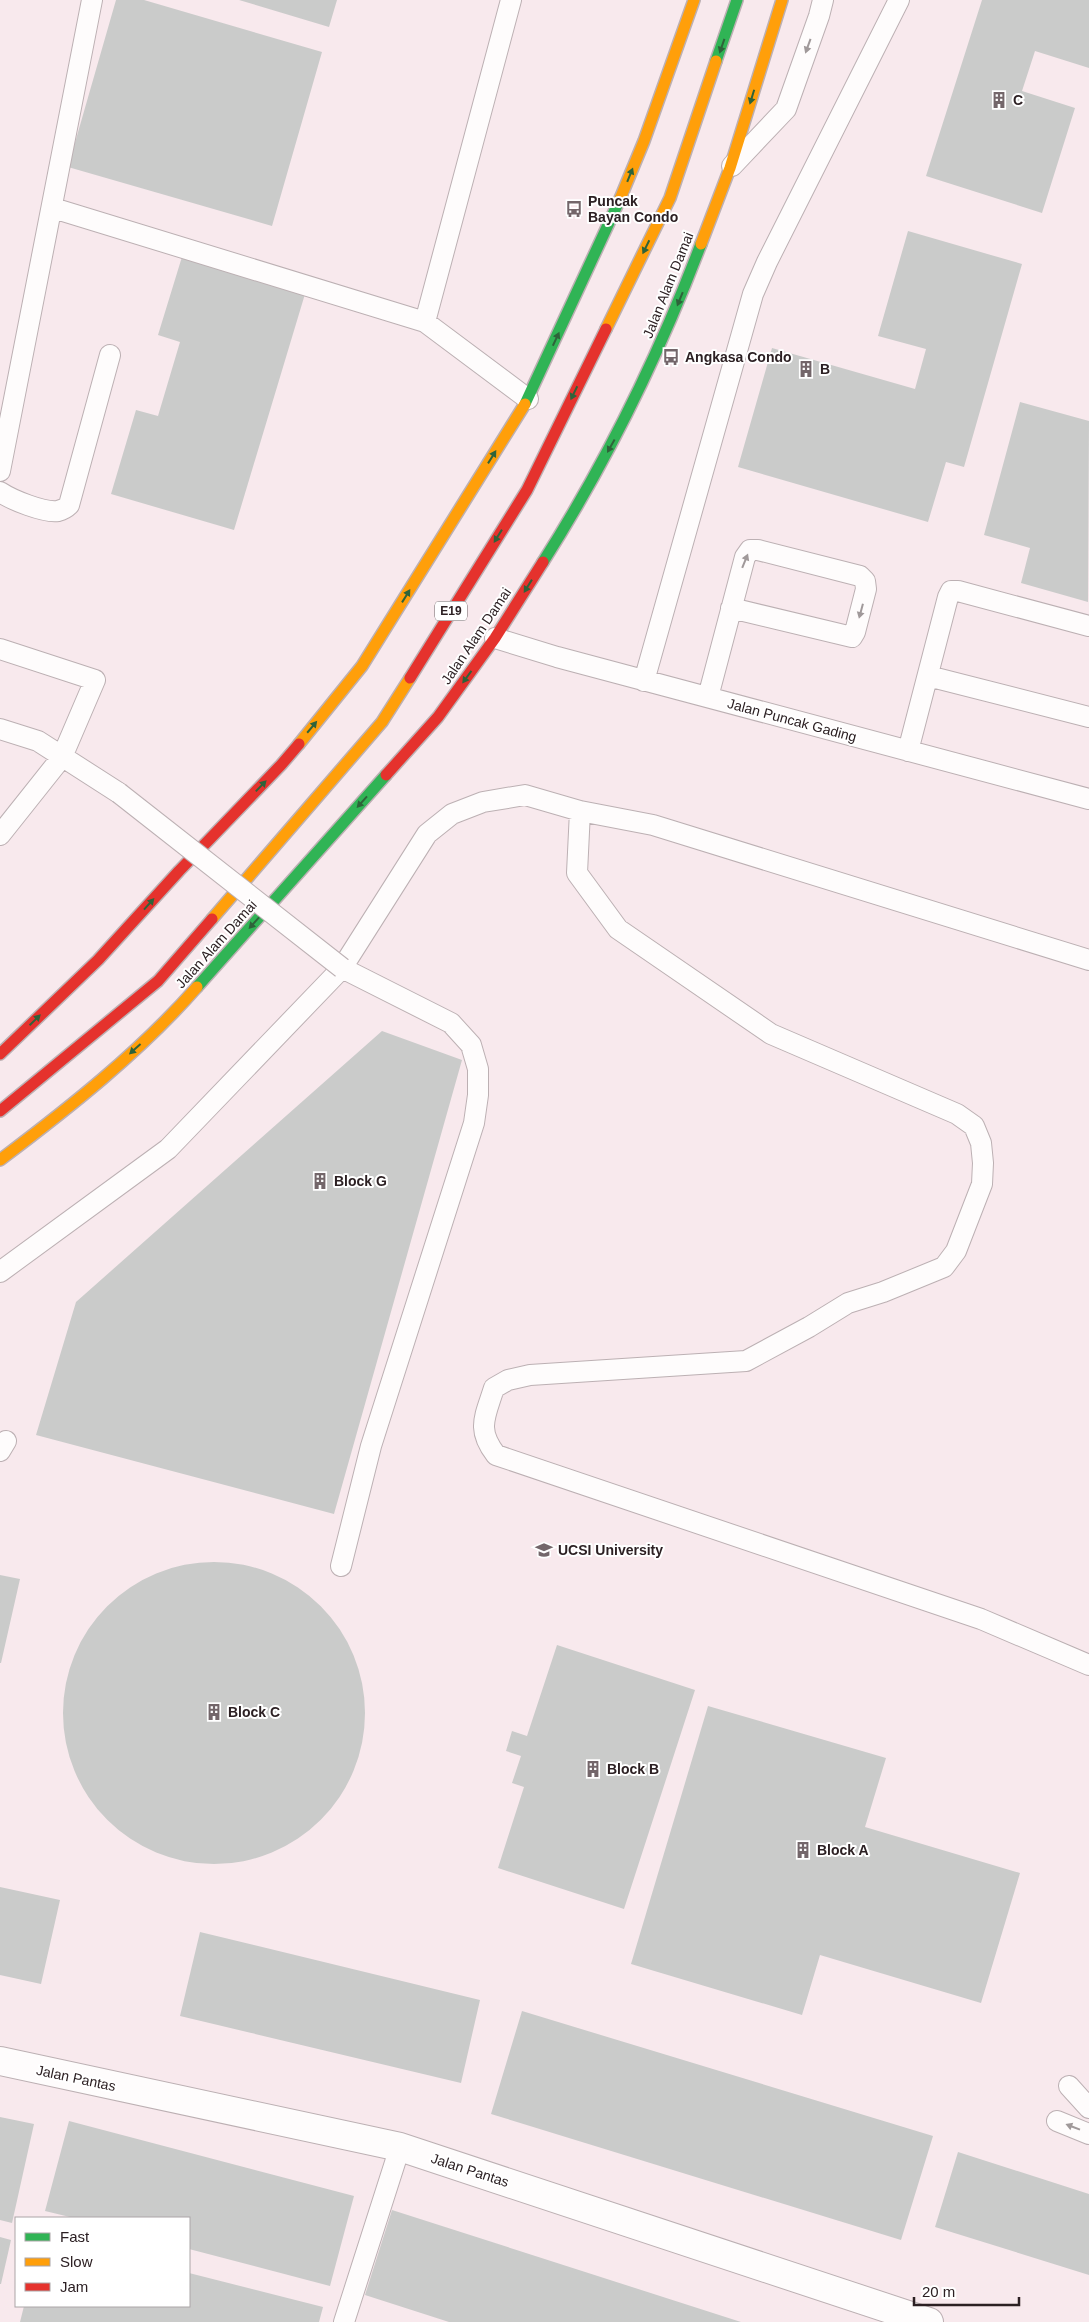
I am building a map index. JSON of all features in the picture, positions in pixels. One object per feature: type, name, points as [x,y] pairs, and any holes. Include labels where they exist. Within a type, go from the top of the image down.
[{"type":"main road","points":[[0,1054],[98,960],[179,871],[281,765],[362,666],[528,399],[609,227],[644,141],[694,0]]},
{"type":"main road","points":[[479,544],[516,487],[660,195],[724,0]]},
{"type":"main road","name":"E19","points":[[0,1111],[158,981],[382,722],[526,490],[666,207],[737,0]]},
{"type":"main road","name":"Jalan Alam Damai","points":[[0,1160],[56,1118],[171,1017],[438,717],[495,638],[567,524],[628,415],[679,303],[730,168],[782,0]]},
{"type":"main road","points":[[219,890],[238,868]]},
{"type":"main road","points":[[0,1096],[22,1078]]},
{"type":"street","name":"Jalan Pantas","points":[[0,2061],[400,2147],[929,2322]]},
{"type":"lane","points":[[0,471],[53,208],[92,0]]},
{"type":"lane","points":[[425,322],[511,0]]},
{"type":"lane","points":[[730,168],[786,109],[823,0]]},
{"type":"lane","points":[[644,681],[754,294],[767,262],[900,0]]},
{"type":"lane","points":[[53,208],[425,322],[528,399]]},
{"type":"lane","points":[[0,492],[9,498],[51,511],[61,511],[69,505],[110,355]]},
{"type":"lane","points":[[708,698],[731,608],[745,557],[750,550],[758,550],[860,576],[865,581],[866,588],[852,638],[731,608]]},
{"type":"lane","points":[[908,751],[948,597],[951,592],[958,591],[1089,626]]},
{"type":"lane","name":"Jalan Puncak Gading","points":[[495,638],[644,681],[1089,799]]},
{"type":"lane","points":[[0,650],[95,680],[62,757],[0,834]]},
{"type":"lane","points":[[928,676],[1089,718]]},
{"type":"lane","points":[[0,729],[38,741],[119,793],[342,968],[451,1023],[470,1045],[478,1069],[478,1095],[474,1123],[371,1446],[341,1566]]},
{"type":"lane","points":[[0,1272],[168,1149],[342,968],[427,834],[452,814],[483,802],[525,795],[580,811],[653,825],[1089,960]]},
{"type":"lane","points":[[580,811],[577,873],[618,930],[771,1034],[958,1114],[974,1126],[981,1144],[983,1163],[982,1184],[956,1251],[944,1266],[883,1292],[848,1303],[809,1328],[746,1360],[530,1375],[508,1380],[494,1388],[483,1426],[485,1442],[496,1456],[981,1619],[1089,1665]]},
{"type":"lane","points":[[1068,2086],[1089,2108]]},
{"type":"lane","points":[[1057,2121],[1089,2134]]},
{"type":"lane","points":[[344,2322],[400,2147]]},
{"type":"building","points":[[116,0],[144,0],[322,52],[272,226],[68,167]]},
{"type":"building","points":[[239,0],[337,0],[329,27]]},
{"type":"building","name":"C","points":[[982,0],[1089,0],[1089,68],[1035,51],[1022,91],[1075,108],[1042,213],[926,176]]},
{"type":"building","name":"B","points":[[908,231],[1022,264],[964,467],[946,462],[928,522],[738,467],[772,348],[915,389],[926,349],[878,336]]},
{"type":"building","points":[[185,247],[308,284],[234,530],[111,494],[136,410],[158,416],[180,342],[158,335]]},
{"type":"building","points":[[1020,402],[1089,421],[1088,602],[1021,583],[1030,548],[984,535]]},
{"type":"building","name":"Block G","points":[[382,1031],[462,1060],[334,1514],[36,1435],[76,1302]]},
{"type":"building","name":"Block C","points":[[199,1562],[229,1562],[272,1573],[298,1587],[331,1617],[354,1655],[359,1669],[365,1698],[365,1728],[354,1771],[340,1797],[321,1820],[298,1839],[272,1853],[229,1864],[199,1864],[156,1853],[130,1839],[97,1809],[74,1771],[69,1757],[63,1728],[63,1698],[74,1655],[88,1629],[118,1596],[156,1573],[170,1568]]},
{"type":"building","points":[[0,1575],[20,1579],[1,1663],[0,1663]]},
{"type":"building","name":"Block B","points":[[557,1645],[695,1690],[624,1909],[498,1868],[524,1787],[512,1783],[521,1756],[506,1751],[512,1731],[527,1736]]},
{"type":"building","name":"Block A","points":[[708,1706],[886,1758],[865,1827],[1020,1873],[981,2003],[820,1955],[802,2015],[631,1964]]},
{"type":"building","points":[[0,1887],[60,1900],[41,1984],[0,1975]]},
{"type":"building","points":[[200,1932],[480,2000],[461,2083],[180,2016]]},
{"type":"building","points":[[522,2011],[933,2136],[901,2240],[491,2114]]},
{"type":"building","points":[[0,2117],[34,2124],[12,2223],[0,2220]]},
{"type":"building","points":[[69,2121],[354,2196],[330,2286],[190,2249],[190,2217],[70,2217],[45,2211]]},
{"type":"building","points":[[958,2152],[1089,2194],[1089,2275],[935,2227]]},
{"type":"building","points":[[392,2210],[741,2322],[449,2322],[365,2295]]},
{"type":"building","points":[[0,2237],[11,2240],[1,2284],[0,2284]]},
{"type":"building","points":[[190,2273],[323,2307],[319,2322],[20,2322],[24,2307],[190,2307]]},
{"type":"traffic: fast","points":[[716,61],[737,0]]},
{"type":"traffic: fast","points":[[525,404],[620,199]]},
{"type":"traffic: fast","points":[[543,562],[589,485],[630,407],[668,326],[701,244]]},
{"type":"traffic: fast","points":[[197,987],[386,775]]},
{"type":"traffic: slow","points":[[620,199],[644,141],[694,0]]},
{"type":"traffic: slow","points":[[701,244],[730,168],[782,0]]},
{"type":"traffic: slow","points":[[606,329],[670,198],[716,61]]},
{"type":"traffic: slow","points":[[299,744],[362,666],[525,404]]},
{"type":"traffic: slow","points":[[212,919],[382,722],[410,678]]},
{"type":"traffic: slow","points":[[0,1160],[78,1100],[128,1057],[197,987]]},
{"type":"traffic: jam","points":[[410,678],[527,490],[606,329]]},
{"type":"traffic: jam","points":[[386,775],[438,717],[495,638],[543,562]]},
{"type":"traffic: jam","points":[[0,1054],[98,960],[299,744]]},
{"type":"traffic: jam","points":[[0,1111],[158,981],[212,919]]},
{"type":"place","name":"C","points":[[999,100]]},
{"type":"place","name":"Puncak Bayan Condo","points":[[574,209]]},
{"type":"place","name":"Angkasa Condo","points":[[671,357]]},
{"type":"place","name":"B","points":[[806,369]]},
{"type":"place","name":"Block G","points":[[320,1181]]},
{"type":"place","name":"UCSI University","points":[[544,1550]]},
{"type":"place","name":"Block C","points":[[214,1712]]},
{"type":"place","name":"Block B","points":[[593,1769]]},
{"type":"place","name":"Block A","points":[[803,1850]]}]
